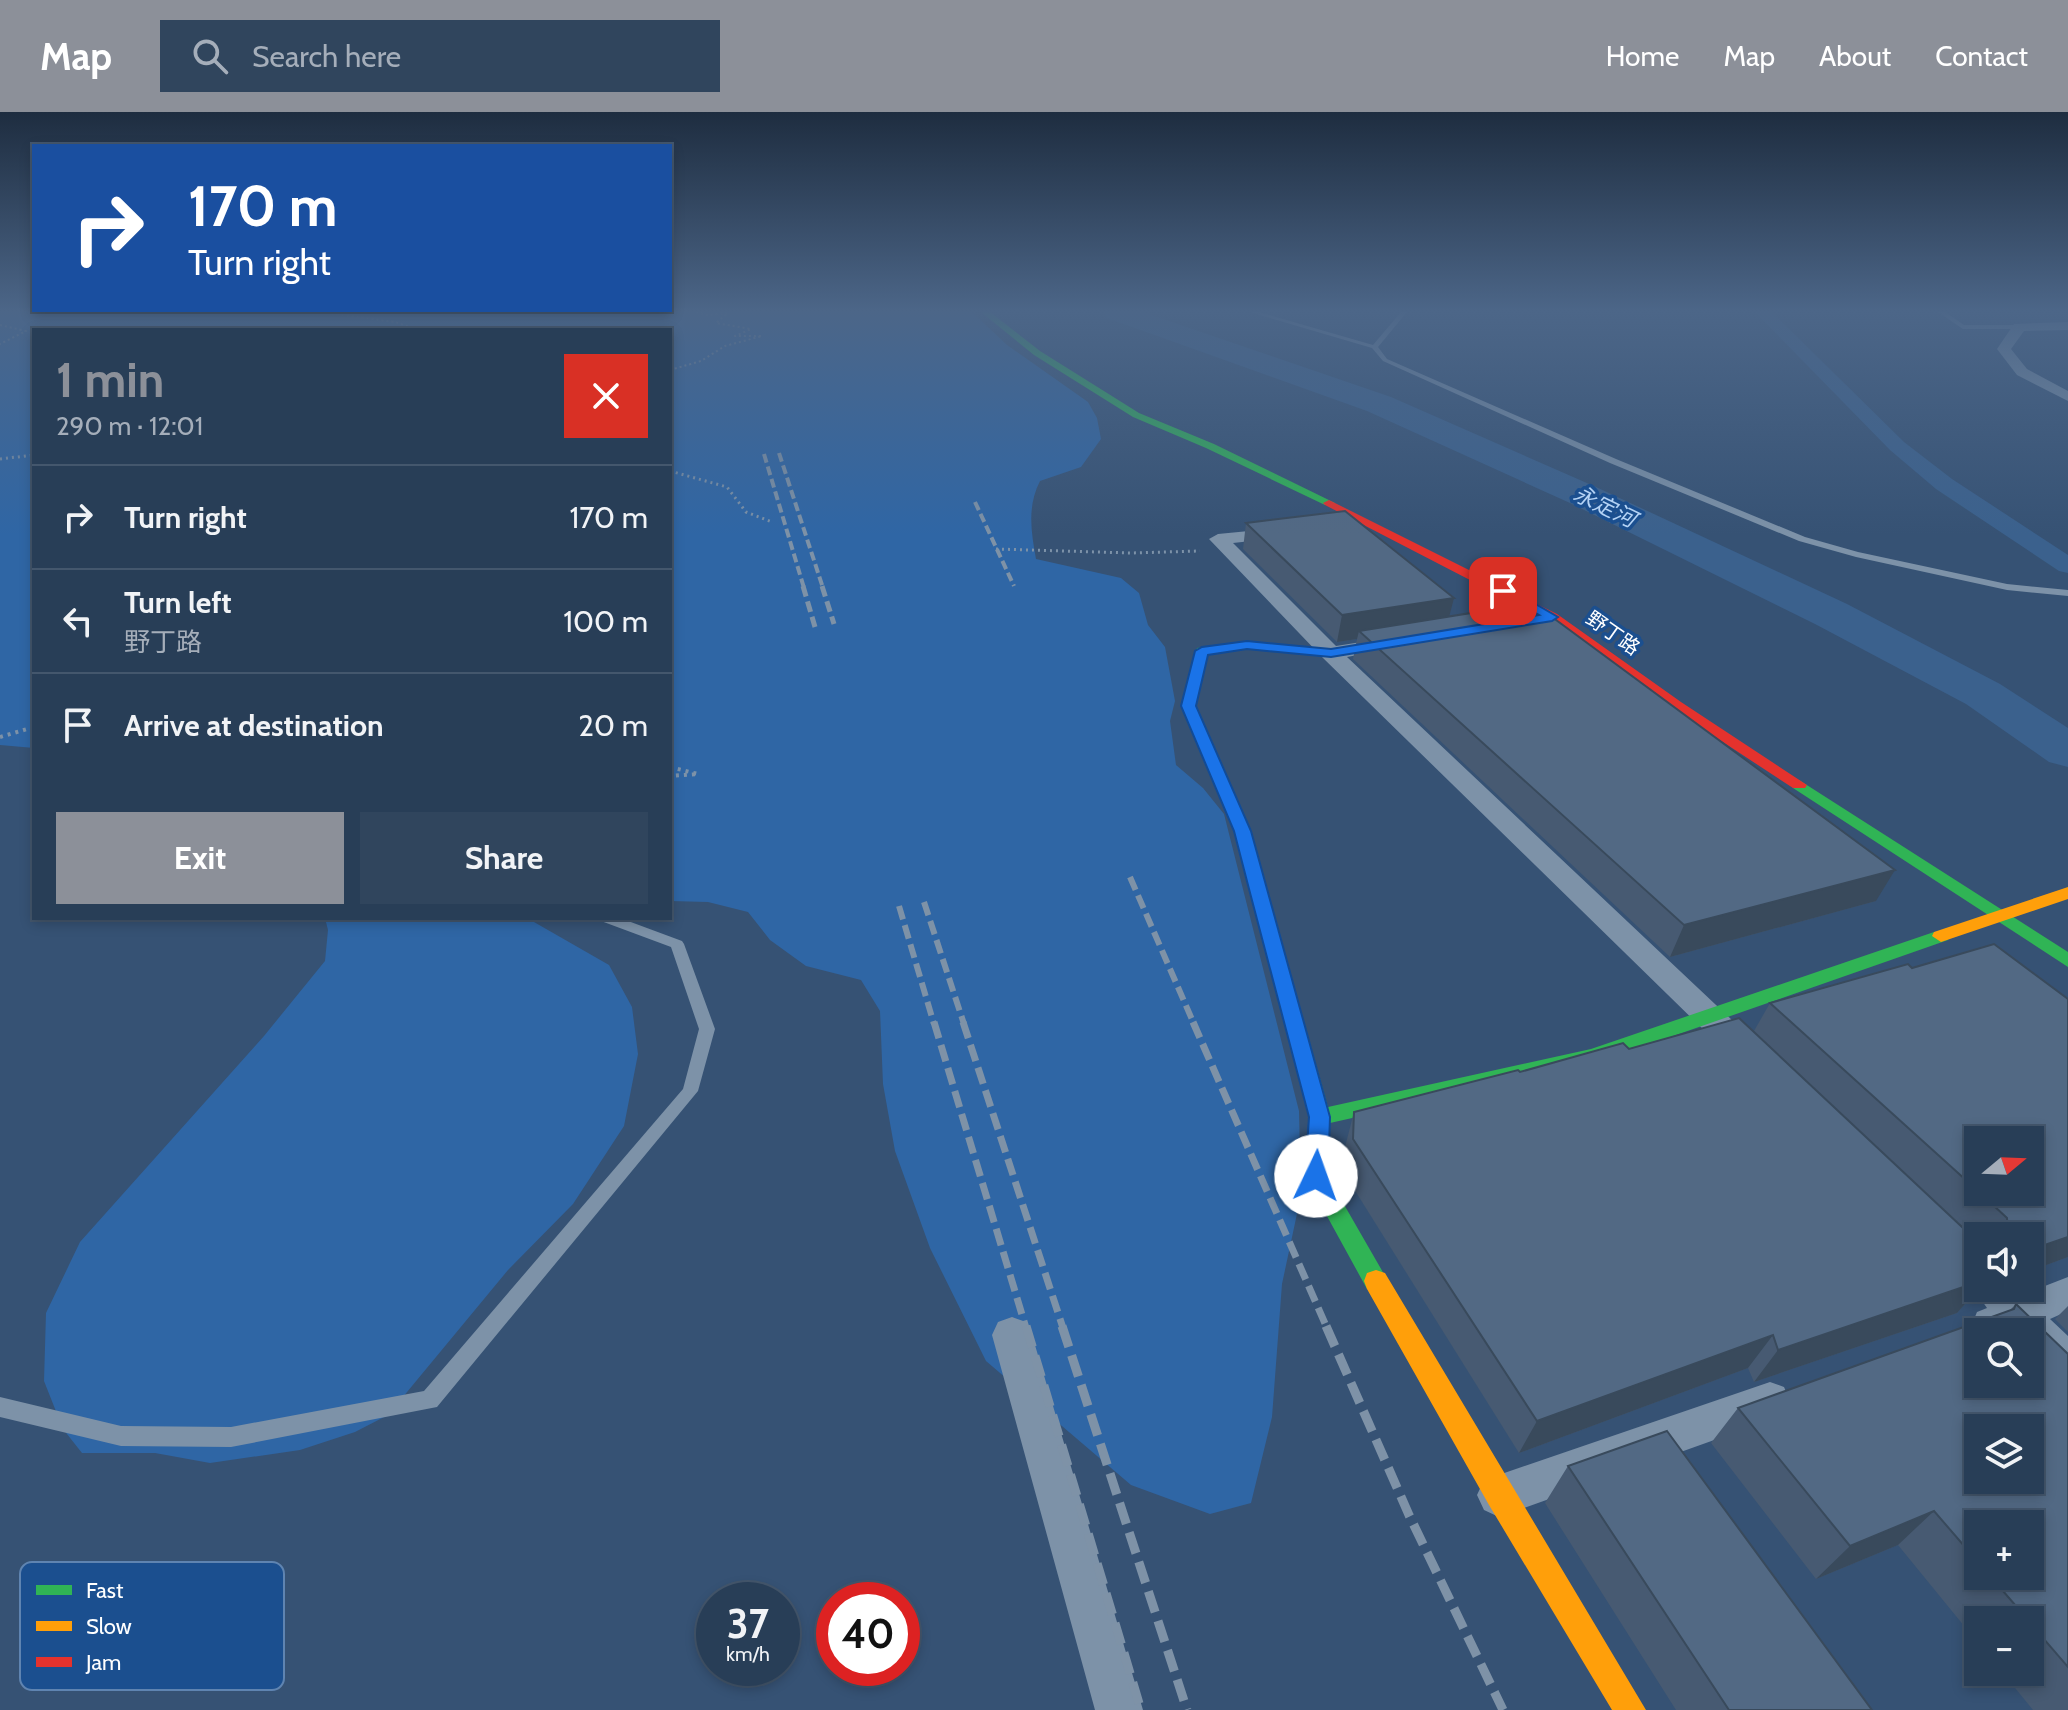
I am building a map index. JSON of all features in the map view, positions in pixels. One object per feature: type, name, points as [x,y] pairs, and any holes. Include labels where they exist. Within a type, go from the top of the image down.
[{"type":"main road","name":"野丁路","points":[[1091,387],[1136,415],[1210,446],[1374,525],[1552,617],[1676,705],[2007,912],[2068,961]]},
{"type":"main road","points":[[1331,653],[1247,645],[1202,651],[1188,706],[1242,831],[1320,1117],[1316,1176],[1499,1495],[1630,1710]]},
{"type":"main road","points":[[1320,1117],[1593,1056],[2068,893]]},
{"type":"street","points":[[1343,528],[1374,525]]},
{"type":"street","points":[[1296,532],[1218,539],[1331,653],[1743,1049]]},
{"type":"street","points":[[1508,624],[1552,617]]},
{"type":"street","points":[[1331,653],[1419,638]]},
{"type":"street","points":[[2044,1297],[2068,1294]]},
{"type":"street","points":[[1959,1335],[2004,1302]]},
{"type":"street","points":[[2006,1302],[2068,1363]]},
{"type":"street","points":[[1012,1335],[1119,1710]]},
{"type":"street","points":[[1499,1495],[1811,1386]]},
{"type":"lane","points":[[1445,387],[1613,461],[1802,539],[2007,587],[2068,593]]},
{"type":"lane","points":[[0,1407],[121,1436],[231,1437],[430,1400],[690,1091],[707,1029],[677,944],[611,920]]},
{"type":"path","points":[[0,459],[32,455]]},
{"type":"path","points":[[672,472],[727,487],[746,512],[772,522]]},
{"type":"path","points":[[996,549],[1131,553],[1229,550]]},
{"type":"path","points":[[0,737],[32,728]]},
{"type":"path","points":[[672,768],[698,774],[672,776]]},
{"type":"shaded area","points":[[0,387],[32,387],[32,748],[0,745]]},
{"type":"shaded area","points":[[672,387],[1066,387],[1088,402],[1097,418],[1101,439],[1081,467],[1040,481],[1032,510],[1036,559],[1121,578],[1139,593],[1148,625],[1165,647],[1175,701],[1170,721],[1176,765],[1203,788],[1224,814],[1299,1111],[1301,1195],[1282,1284],[1272,1417],[1251,1503],[1210,1514],[1131,1485],[986,1361],[930,1248],[895,1151],[883,1084],[880,1011],[861,980],[806,966],[770,940],[748,912],[708,902],[672,901]]},
{"type":"shaded area","points":[[326,920],[530,920],[609,965],[632,1007],[638,1054],[624,1126],[573,1204],[508,1270],[388,1415],[355,1432],[300,1450],[210,1463],[155,1453],[82,1453],[63,1429],[44,1381],[46,1313],[80,1242],[264,1036],[325,961],[328,930]]},
{"type":"building","points":[[1345,511],[1454,598],[1342,615],[1246,523]]},
{"type":"building","points":[[1533,603],[1895,870],[1684,925],[1359,631]]},
{"type":"building","points":[[1994,944],[2068,999],[2068,1237],[2044,1245],[2044,1222],[2007,1222],[1994,1206],[2044,1206],[2044,1126],[1964,1126],[1964,1178],[1770,1003],[1908,964],[1912,968]]},
{"type":"building","points":[[1739,1018],[1964,1229],[1964,1287],[1778,1350],[1773,1335],[1537,1421],[1353,1139],[1354,1112],[1518,1070],[1520,1072],[1623,1043],[1629,1049]]},
{"type":"building","points":[[2016,1304],[2031,1318],[1989,1318],[2014,1309]]},
{"type":"building","points":[[1964,1327],[1964,1398],[2044,1398],[2044,1331],[2068,1354],[2068,1667],[2044,1639],[2044,1606],[2016,1606],[2002,1590],[2044,1590],[2044,1510],[1964,1510],[1964,1546],[1934,1511],[1850,1546],[1738,1408]]},
{"type":"building","points":[[1667,1431],[1872,1710],[1729,1710],[1568,1466]]},
{"type":"waterway","name":"永定河","points":[[1329,387],[1379,404],[1583,495],[1831,614],[1983,694],[2068,751]]},
{"type":"waterway","points":[[1838,387],[1897,446],[1944,484],[2068,566]]},
{"type":"railway","points":[[779,453],[823,588]]},
{"type":"railway","points":[[764,454],[804,588]]},
{"type":"railway","points":[[975,502],[1014,586]]},
{"type":"railway","points":[[803,586],[815,627]]},
{"type":"railway","points":[[822,586],[834,624]]},
{"type":"railway","points":[[1130,877],[1194,1024]]},
{"type":"railway","points":[[924,902],[964,1024]]},
{"type":"railway","points":[[899,906],[934,1024]]},
{"type":"railway","points":[[934,1022],[1026,1328]]},
{"type":"railway","points":[[963,1022],[1063,1328]]},
{"type":"railway","points":[[1193,1022],[1327,1328]]},
{"type":"railway","points":[[1026,1326],[1141,1710]]},
{"type":"railway","points":[[1062,1326],[1187,1710]]},
{"type":"railway","points":[[1326,1326],[1409,1515],[1503,1710]]},
{"type":"traffic: fast","points":[[1091,387],[1136,415],[1210,446],[1329,503]]},
{"type":"traffic: fast","points":[[1331,653],[1247,645],[1202,651],[1188,706],[1242,831],[1320,1117],[1316,1176],[1376,1281]]},
{"type":"traffic: fast","points":[[1799,785],[2068,961]]},
{"type":"traffic: fast","points":[[1320,1117],[1593,1056],[1941,936]]},
{"type":"traffic: slow","points":[[1941,936],[2068,893]]},
{"type":"traffic: slow","points":[[1376,1281],[1499,1495],[1630,1710]]},
{"type":"traffic: jam","points":[[1329,503],[1552,617],[1676,705],[1799,785]]},
{"type":"route","points":[[1316,1176],[1320,1117],[1258,889],[1242,831],[1188,706],[1202,651],[1247,645],[1331,653],[1552,617],[1503,591]]}]
